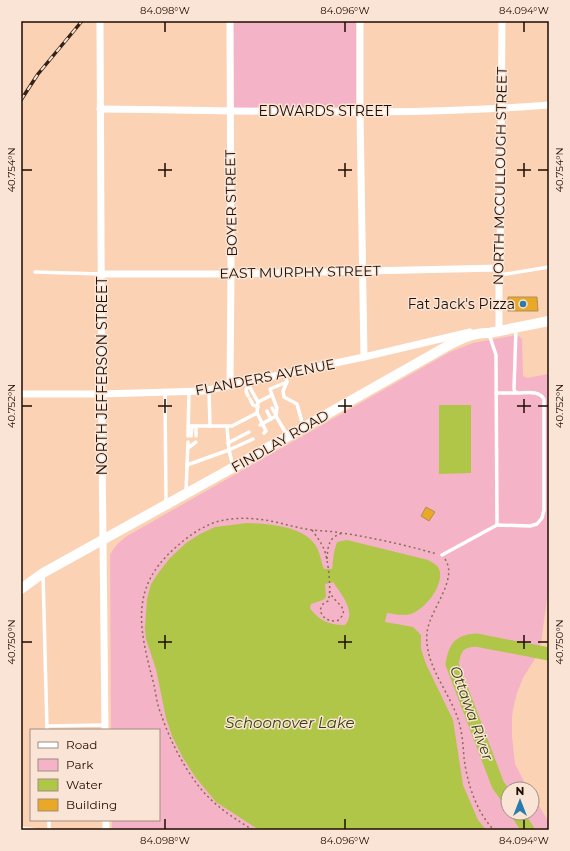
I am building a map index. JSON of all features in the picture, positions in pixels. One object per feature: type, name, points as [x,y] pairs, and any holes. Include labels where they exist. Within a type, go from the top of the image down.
[{"type":"main road","name":"FINDLAY ROAD","points":[[21,589],[43,573],[449,345],[459,340],[490,332],[549,321]]},
{"type":"street","name":"NORTH JEFFERSON STREET","points":[[100,21],[105,728]]},
{"type":"street","name":"BOYER STREET","points":[[230,21],[230,385]]},
{"type":"street","points":[[360,21],[364,357]]},
{"type":"street","name":"NORTH MCCULLOUGH STREET","points":[[490,332],[499,286],[500,271],[502,174],[502,21]]},
{"type":"street","name":"EDWARDS STREET","points":[[100,109],[360,112],[501,109],[549,105]]},
{"type":"street","name":"EAST MURPHY STREET","points":[[101,274],[500,271]]},
{"type":"street","name":"FLANDERS AVENUE","points":[[21,394],[102,394],[209,390],[230,385],[248,383],[364,357],[462,333],[490,332]]},
{"type":"lane","points":[[500,271],[549,267]]},
{"type":"lane","points":[[35,272],[101,274]]},
{"type":"lane","points":[[516,328],[514,389],[515,392],[518,393]]},
{"type":"lane","points":[[490,332],[496,355],[497,525]]},
{"type":"lane","points":[[285,374],[287,382],[283,391],[284,397],[297,404],[303,427]]},
{"type":"lane","points":[[276,416],[277,408],[270,389],[287,382]]},
{"type":"lane","points":[[248,383],[246,391],[253,405],[258,407]]},
{"type":"lane","points":[[248,383],[261,402]]},
{"type":"lane","points":[[209,390],[210,426]]},
{"type":"lane","points":[[189,391],[192,436],[192,426]]},
{"type":"lane","points":[[165,392],[166,504]]},
{"type":"lane","points":[[442,555],[497,525],[530,526],[537,524],[542,518],[544,510],[544,399],[542,395],[537,393],[496,393]]},
{"type":"lane","points":[[264,433],[266,431],[261,425],[257,413],[258,407],[261,402],[268,400],[272,395]]},
{"type":"lane","points":[[272,408],[287,436]]},
{"type":"lane","points":[[267,411],[271,419]]},
{"type":"lane","points":[[192,426],[227,427],[232,426],[257,413]]},
{"type":"lane","points":[[261,425],[276,416]]},
{"type":"lane","points":[[227,427],[229,450],[234,467]]},
{"type":"lane","points":[[228,443],[249,432]]},
{"type":"lane","points":[[187,465],[229,450],[253,439]]},
{"type":"lane","points":[[186,493],[187,465],[191,444]]},
{"type":"lane","points":[[43,573],[47,728],[105,728]]},
{"type":"lane","points":[[21,828],[35,830]]},
{"type":"path","points":[[253,830],[228,815],[212,800],[197,784],[182,760],[160,714],[143,646],[141,628],[141,611],[144,596],[155,568],[165,556],[200,529],[215,522],[230,519],[252,519],[312,530],[343,533],[408,546],[442,555],[446,560],[449,577],[428,625],[428,653],[458,716],[463,739],[464,759],[469,781],[480,812],[494,830]]},
{"type":"path","points":[[312,530],[324,548],[332,598],[342,606],[344,612],[342,618],[338,621],[326,619],[322,616],[320,610],[323,604],[328,601],[330,591]]},
{"type":"path","points":[[327,561],[330,541],[335,535],[343,533]]},
{"type":"green space","points":[[233,21],[356,21],[356,107],[234,108]]},
{"type":"green space","points":[[517,335],[522,339],[523,376],[527,378],[549,374],[549,584],[541,643],[536,657],[523,678],[513,709],[512,736],[515,764],[524,781],[500,781],[500,821],[540,821],[540,808],[549,822],[549,830],[112,830],[112,821],[160,821],[160,729],[111,729],[110,555],[115,547],[127,536],[450,352],[473,343]]},
{"type":"water","points":[[439,405],[471,405],[471,473],[439,474]]},
{"type":"water","name":"Schoonover Lake","points":[[247,523],[275,525],[294,530],[310,539],[316,546],[324,569],[332,569],[337,542],[347,540],[428,560],[438,567],[440,580],[429,601],[423,607],[411,614],[402,615],[387,613],[385,622],[413,627],[421,635],[421,649],[426,664],[453,720],[463,785],[478,820],[486,830],[259,830],[216,802],[196,778],[183,758],[172,736],[166,718],[156,669],[146,639],[145,628],[147,599],[151,584],[159,572],[170,558],[186,543],[215,527]],"holes":[[[333,582],[349,609],[348,620],[345,625],[324,621],[310,608],[311,604],[323,600],[326,597],[325,584]]]},
{"type":"building","name":"Fat Jack's Pizza","points":[[508,297],[537,297],[538,311],[508,311]]},
{"type":"building","points":[[426,507],[435,512],[429,521],[421,516]]},
{"type":"waterway","name":"Ottawa River","points":[[500,788],[452,664],[456,649],[466,642],[476,640],[549,654]]},
{"type":"waterway","name":"Ottawa River","points":[[522,821],[528,830]]},
{"type":"railway","points":[[21,100],[38,74],[82,21]]},
{"type":"place","name":"Fat Jack's Pizza","points":[[523,304]]}]
